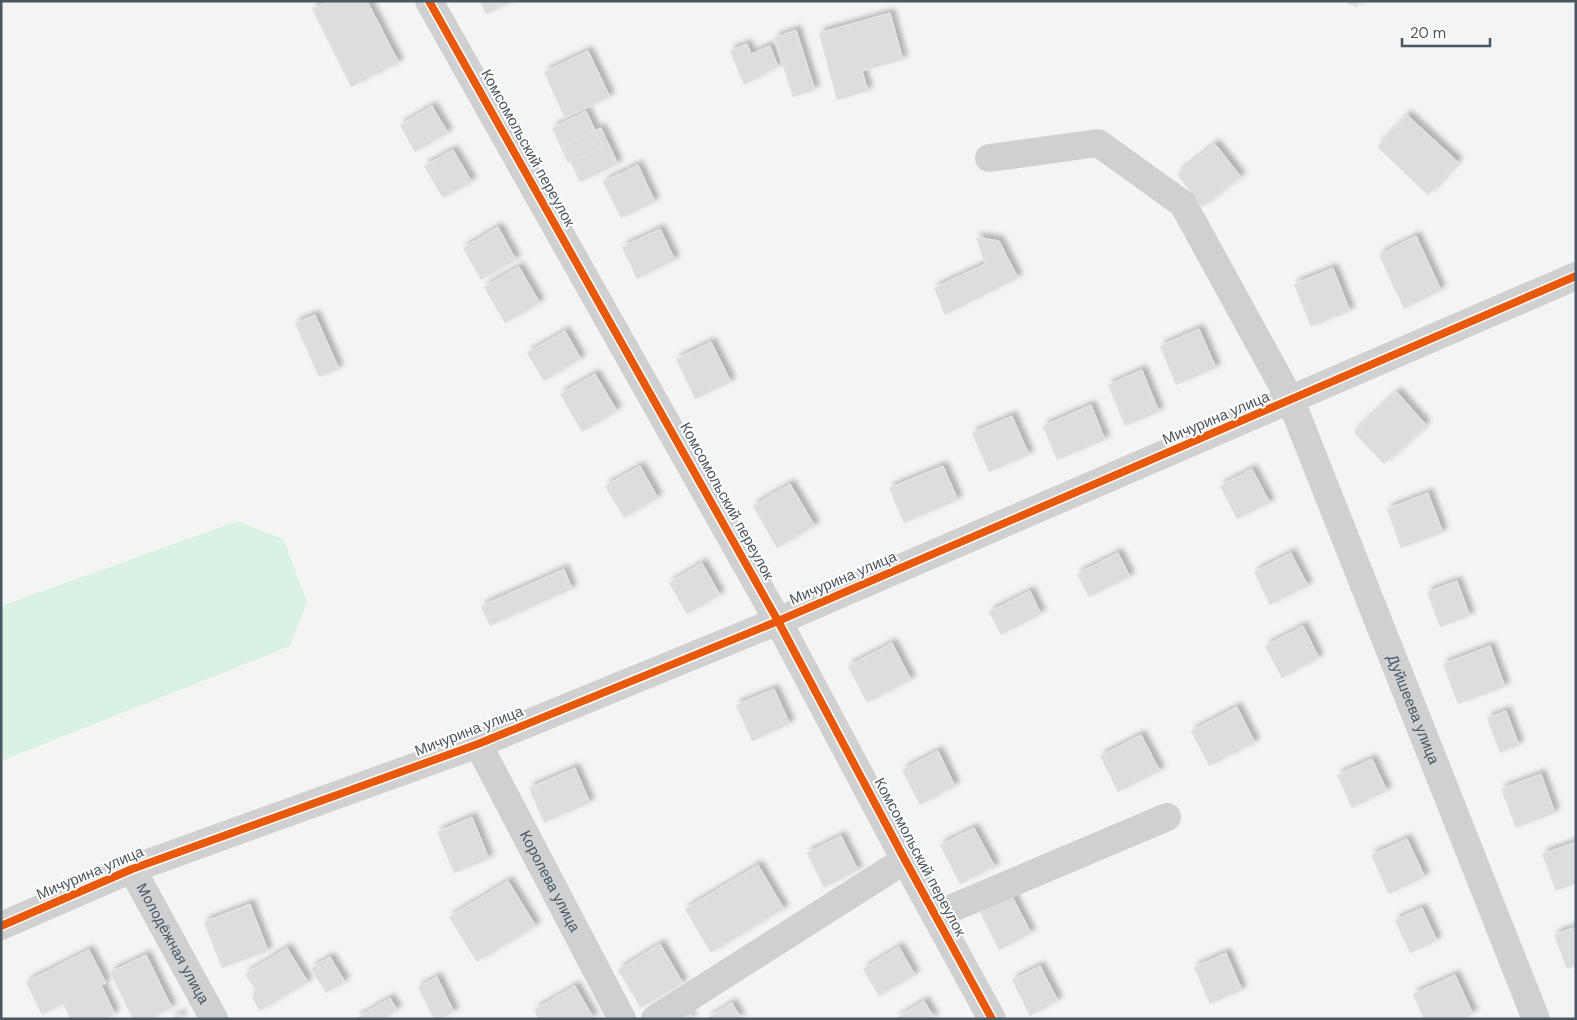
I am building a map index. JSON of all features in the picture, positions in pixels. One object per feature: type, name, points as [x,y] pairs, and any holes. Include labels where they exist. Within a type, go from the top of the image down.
[{"type":"street","name":"Комсомольский переулок","points":[[429,1],[778,621],[992,1019]]},
{"type":"street","name":"Дуйшеева улица","points":[[989,158],[1098,143],[1183,204],[1291,401],[1536,1019]]},
{"type":"street","name":"Мичурина улица","points":[[1,926],[132,869],[478,744],[778,621],[1291,401],[1576,276]]},
{"type":"street","name":"Королева улица","points":[[478,744],[622,1019]]},
{"type":"street","points":[[936,915],[1167,817]]},
{"type":"street","points":[[655,1019],[905,860]]},
{"type":"street","name":"Молодёжная улица","points":[[132,869],[214,1019]]},
{"type":"green space","points":[[238,521],[283,539],[307,601],[290,646],[1,761],[1,606]]},
{"type":"building","points":[[328,1],[367,1],[399,63],[351,87],[312,9]]},
{"type":"building","points":[[480,1],[513,1],[486,14]]},
{"type":"building","points":[[1344,1],[1359,1],[1357,7]]},
{"type":"building","points":[[890,13],[903,60],[862,71],[868,91],[837,100],[819,33]]},
{"type":"building","points":[[796,30],[815,90],[793,97],[774,38]]},
{"type":"building","points":[[747,44],[751,54],[770,46],[778,67],[744,85],[730,51]]},
{"type":"building","points":[[588,51],[610,97],[565,118],[544,72]]},
{"type":"building","points":[[432,106],[448,133],[415,152],[400,125]]},
{"type":"building","points":[[586,111],[603,147],[568,163],[552,128]]},
{"type":"building","points":[[1407,115],[1458,162],[1428,195],[1377,147]]},
{"type":"building","points":[[601,128],[618,164],[580,182],[563,146]]},
{"type":"building","points":[[1215,144],[1241,177],[1202,207],[1177,174]]},
{"type":"building","points":[[453,150],[472,182],[443,198],[424,166]]},
{"type":"building","points":[[638,165],[655,202],[621,218],[603,182]]},
{"type":"building","points":[[498,227],[516,260],[481,280],[463,248]]},
{"type":"building","points":[[660,229],[675,260],[637,279],[622,247]]},
{"type":"building","points":[[1416,236],[1441,290],[1404,309],[1379,255]]},
{"type":"building","points":[[976,237],[999,241],[1018,278],[945,315],[934,288],[985,264]]},
{"type":"building","points":[[519,267],[540,303],[505,323],[484,287]]},
{"type":"building","points":[[1333,268],[1350,311],[1311,327],[1294,284]]},
{"type":"building","points":[[315,315],[339,369],[319,377],[295,323]]},
{"type":"building","points":[[1199,329],[1216,368],[1176,385],[1160,346]]},
{"type":"building","points":[[565,331],[581,359],[544,381],[527,353]]},
{"type":"building","points":[[711,342],[731,382],[695,399],[676,359]]},
{"type":"building","points":[[1142,370],[1159,412],[1125,426],[1108,385]]},
{"type":"building","points":[[595,374],[617,411],[582,432],[560,394]]},
{"type":"building","points":[[1397,392],[1426,425],[1384,464],[1354,432]]},
{"type":"building","points":[[1091,405],[1105,440],[1057,460],[1043,426]]},
{"type":"building","points":[[1012,416],[1029,455],[989,472],[972,433]]},
{"type":"building","points":[[640,466],[658,498],[624,518],[605,486]]},
{"type":"building","points":[[943,466],[958,500],[904,523],[889,488]]},
{"type":"building","points":[[1252,469],[1270,503],[1237,519],[1220,486]]},
{"type":"building","points":[[790,484],[815,526],[777,548],[753,506]]},
{"type":"building","points":[[1428,493],[1443,533],[1401,548],[1387,509]]},
{"type":"building","points":[[1118,553],[1130,577],[1089,597],[1077,574]]},
{"type":"building","points":[[1291,553],[1308,586],[1270,605],[1254,572]]},
{"type":"building","points":[[702,563],[720,595],[687,614],[669,583]]},
{"type":"building","points":[[564,569],[572,589],[490,626],[481,606]]},
{"type":"building","points":[[1457,581],[1470,616],[1440,627],[1427,592]]},
{"type":"building","points":[[1030,591],[1041,614],[1001,635],[989,612]]},
{"type":"building","points":[[1303,626],[1319,658],[1282,678],[1265,646]]},
{"type":"building","points":[[892,643],[911,680],[867,703],[848,666]]},
{"type":"building","points":[[1490,646],[1505,687],[1458,704],[1443,664]]},
{"type":"building","points":[[774,689],[790,724],[752,741],[736,705]]},
{"type":"building","points":[[1237,707],[1255,743],[1209,766],[1191,731]]},
{"type":"building","points":[[1506,711],[1519,745],[1500,753],[1487,718]]},
{"type":"building","points":[[1141,735],[1160,771],[1118,792],[1100,756]]},
{"type":"building","points":[[938,751],[955,786],[920,805],[902,770]]},
{"type":"building","points":[[1372,759],[1387,791],[1352,808],[1337,775]]},
{"type":"building","points":[[575,768],[590,803],[544,823],[529,788]]},
{"type":"building","points":[[1541,774],[1555,813],[1516,828],[1501,789]]},
{"type":"building","points":[[472,817],[489,859],[454,873],[437,832]]},
{"type":"building","points":[[974,828],[995,867],[960,884],[940,845]]},
{"type":"building","points":[[841,836],[858,870],[824,888],[807,853]]},
{"type":"building","points":[[1407,839],[1425,877],[1389,894],[1371,855]]},
{"type":"building","points":[[1576,842],[1576,883],[1556,891],[1542,854]]},
{"type":"building","points":[[758,865],[784,909],[711,953],[685,909]]},
{"type":"building","points":[[508,881],[536,926],[477,962],[449,917]]},
{"type":"building","points":[[1012,896],[1031,933],[999,950],[980,912]]},
{"type":"building","points":[[250,904],[268,951],[222,968],[204,922]]},
{"type":"building","points":[[1422,908],[1437,941],[1410,953],[1395,920]]},
{"type":"building","points":[[1576,927],[1576,965],[1567,969],[1554,935]]},
{"type":"building","points":[[660,944],[683,983],[641,1008],[618,970]]},
{"type":"building","points":[[899,947],[915,975],[879,996],[863,969]]},
{"type":"building","points":[[287,948],[308,982],[260,1011],[252,998],[255,989],[245,974]]},
{"type":"building","points":[[89,950],[106,983],[101,985],[115,1014],[106,1019],[70,1019],[63,1004],[42,1015],[26,982]]},
{"type":"building","points":[[1226,953],[1242,990],[1210,1004],[1194,967]]},
{"type":"building","points":[[146,955],[172,1008],[150,1019],[133,1019],[110,972]]},
{"type":"building","points":[[330,957],[345,982],[326,993],[311,968]]},
{"type":"building","points":[[1040,966],[1058,1001],[1030,1016],[1012,980]]},
{"type":"building","points":[[1455,975],[1473,1014],[1463,1019],[1424,1019],[1413,994]]},
{"type":"building","points":[[437,977],[454,1012],[441,1019],[434,1019],[418,987]]},
{"type":"building","points":[[575,986],[594,1019],[539,1019],[534,1010]]},
{"type":"building","points":[[390,998],[397,1010],[383,1019],[355,1019]]},
{"type":"building","points":[[924,1001],[935,1019],[895,1019]]},
{"type":"building","points":[[732,1003],[741,1019],[706,1019]]},
{"type":"building","points":[[689,1012],[692,1019],[678,1019]]},
{"type":"building","points":[[180,1014],[182,1019],[170,1019]]},
{"type":"cycle path","points":[[429,1],[778,621],[992,1019]]},
{"type":"cycle path","points":[[1,926],[132,869],[478,744],[778,621],[1576,276]]}]
